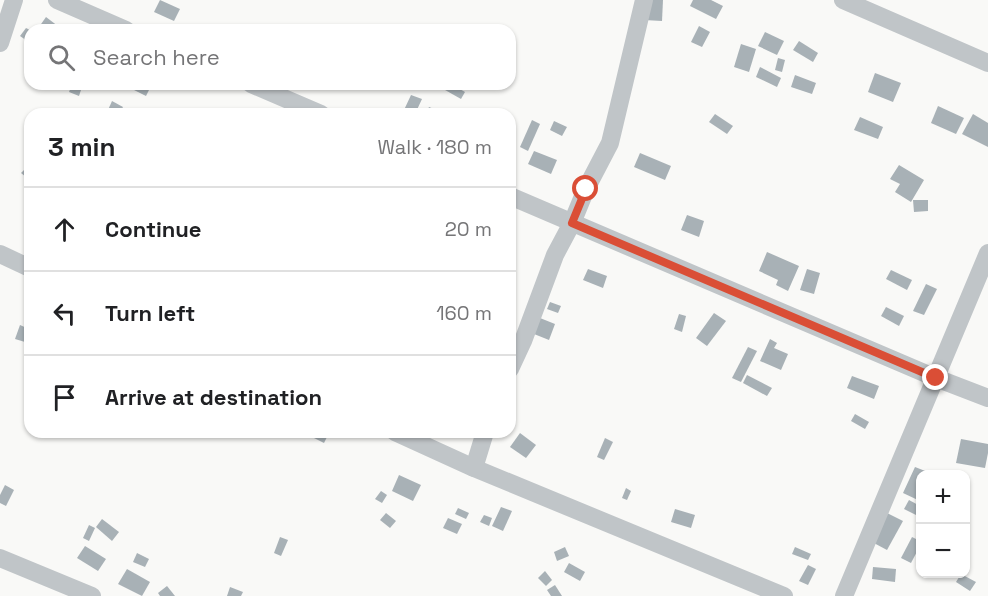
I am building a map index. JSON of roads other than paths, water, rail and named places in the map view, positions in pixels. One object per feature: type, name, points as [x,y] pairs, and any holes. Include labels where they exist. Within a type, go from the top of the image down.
[{"type":"street","points":[[0,43],[14,0]]},
{"type":"street","points":[[57,0],[112,24]]},
{"type":"street","points":[[516,356],[555,255],[610,143],[644,0]]},
{"type":"street","points":[[843,0],[988,63]]},
{"type":"street","points":[[265,90],[307,108]]},
{"type":"street","points":[[516,199],[936,378],[988,398]]},
{"type":"street","points":[[844,596],[988,253]]},
{"type":"street","points":[[0,254],[24,265]]},
{"type":"street","points":[[408,438],[474,468],[784,596]]},
{"type":"street","points":[[474,468],[482,438]]},
{"type":"street","points":[[0,558],[92,596]]}]
